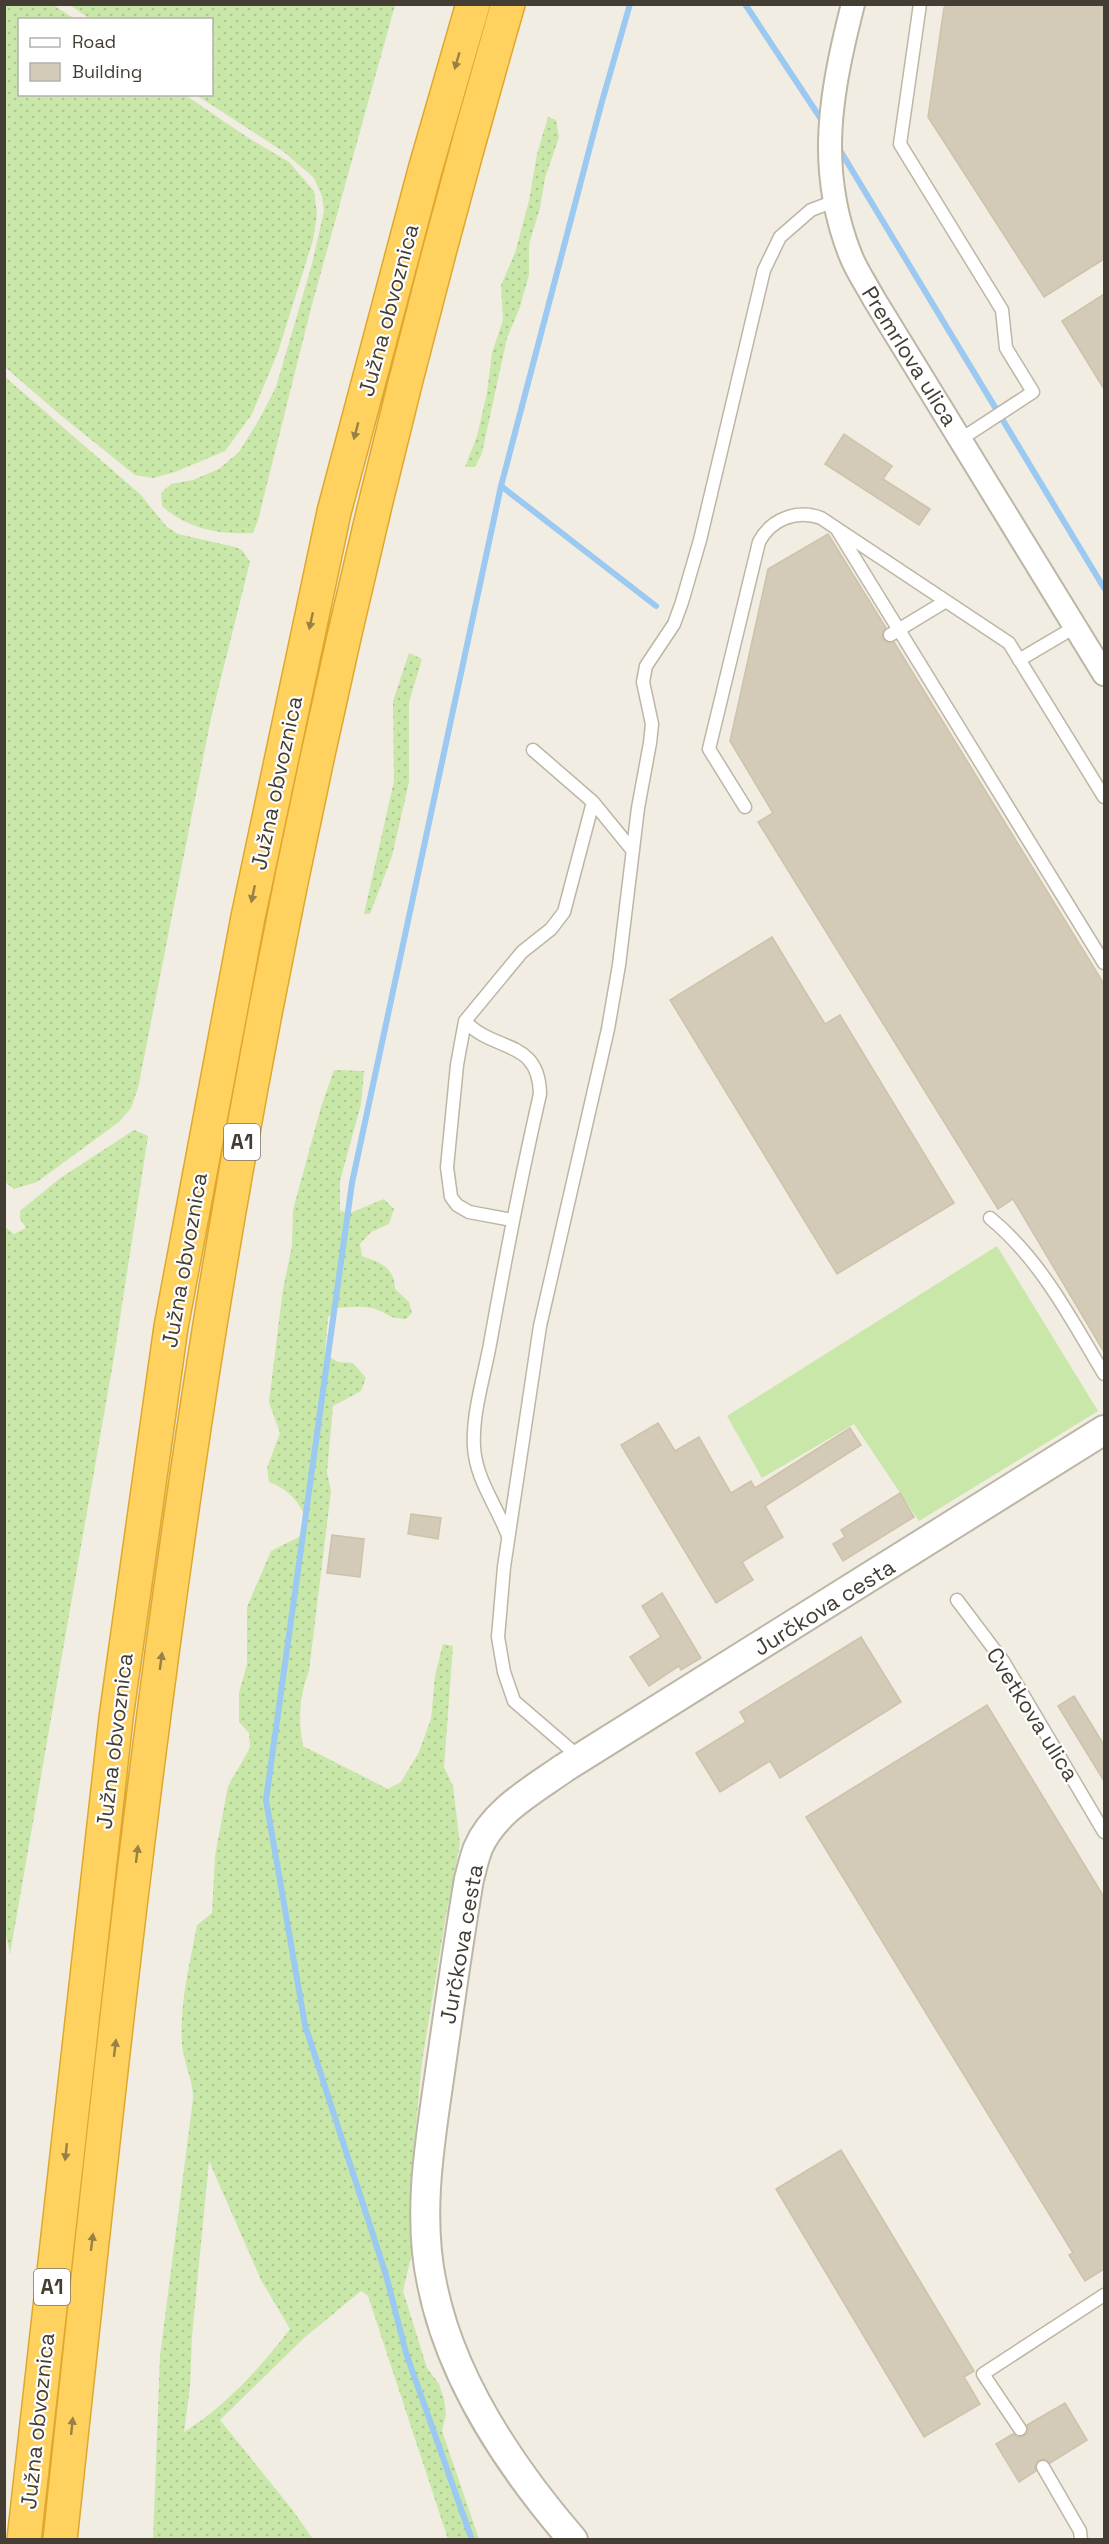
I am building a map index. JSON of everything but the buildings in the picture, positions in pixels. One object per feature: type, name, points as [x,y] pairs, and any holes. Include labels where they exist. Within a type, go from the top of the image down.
[{"type":"highway","name":"Južna obvoznica","points":[[24,2540],[116,1718],[171,1327],[248,917],[334,512],[425,170],[472,4]]},
{"type":"highway","name":"Južna obvoznica","points":[[60,2540],[153,1714],[209,1331],[246,1119],[282,925],[367,534],[457,181],[508,4]]},
{"type":"street","name":"Premrlova ulica","points":[[848,6],[832,96],[829,157],[835,201],[850,256],[874,299],[1104,674]]},
{"type":"street","name":"Jurčkova cesta","points":[[573,2540],[524,2479],[490,2426],[463,2373],[440,2314],[431,2282],[426,2200],[433,2123],[468,1879],[479,1846],[498,1818],[519,1799],[580,1758],[1104,1430]]},
{"type":"lane","points":[[920,4],[900,144],[1002,310],[1006,348],[1033,392],[961,439]]},
{"type":"lane","points":[[580,1758],[514,1701],[504,1672],[498,1637],[508,1537],[540,1326],[608,1029],[619,965],[633,851],[651,743],[652,724],[643,681],[646,666],[674,624],[682,602],[700,540],[764,270],[780,237],[811,210],[835,201]]},
{"type":"lane","points":[[745,807],[709,749],[759,542],[772,526],[789,516],[811,514],[836,527],[1009,644],[1104,797]]},
{"type":"lane","points":[[836,527],[895,633],[1104,963]]},
{"type":"lane","points":[[895,633],[946,601]]},
{"type":"lane","points":[[1019,660],[1075,627]]},
{"type":"lane","points":[[533,750],[593,802],[633,851]]},
{"type":"lane","points":[[512,1220],[469,1212],[457,1205],[452,1197],[447,1167],[457,1065],[465,1021],[478,1003],[508,972],[522,952],[551,930],[564,912],[593,802]]},
{"type":"lane","points":[[465,1021],[490,1039],[523,1053],[531,1060],[539,1081],[540,1094],[512,1220],[474,1446],[477,1466],[485,1488],[499,1513],[508,1537]]},
{"type":"lane","points":[[990,1218],[1028,1254],[1104,1374]]},
{"type":"lane","name":"Cvetkova ulica","points":[[957,1600],[1003,1661],[1104,1832]]},
{"type":"lane","points":[[1020,2429],[983,2374],[1104,2295]]},
{"type":"lane","points":[[1043,2467],[1080,2530],[1081,2540]]},
{"type":"green space","points":[[5,4],[53,5],[73,18],[18,18],[18,96],[186,96],[289,162],[314,191],[317,214],[313,240],[278,352],[252,414],[225,451],[175,472],[153,478],[135,475],[5,367]]},
{"type":"green space","points":[[70,5],[395,5],[310,312],[253,533],[228,533],[193,525],[162,506],[161,493],[171,484],[193,480],[219,469],[239,452],[260,418],[276,387],[312,264],[324,211],[322,196],[314,178],[284,152],[198,96],[213,96],[213,18],[89,18]]},
{"type":"green space","points":[[548,117],[556,120],[559,137],[545,178],[540,208],[529,244],[529,275],[520,307],[507,338],[482,453],[475,467],[465,467],[477,436],[487,393],[492,353],[503,320],[501,285],[515,253],[529,201],[537,154]]},
{"type":"green space","points":[[5,377],[140,494],[167,527],[178,534],[235,547],[242,550],[250,562],[211,718],[138,1088],[131,1108],[119,1122],[37,1182],[14,1189],[4,1181]]},
{"type":"green space","points":[[409,653],[422,659],[409,702],[409,782],[392,856],[370,914],[364,914],[394,781],[393,701]]},
{"type":"green space","points":[[334,1070],[364,1071],[361,1104],[340,1181],[340,1211],[350,1213],[384,1199],[394,1209],[389,1224],[371,1232],[360,1244],[362,1256],[380,1263],[389,1270],[395,1289],[409,1302],[412,1313],[406,1319],[400,1319],[374,1308],[352,1307],[337,1308],[328,1317],[325,1354],[338,1362],[353,1363],[366,1378],[361,1391],[333,1406],[327,1472],[331,1491],[309,1671],[301,1699],[301,1736],[303,1746],[388,1789],[401,1782],[419,1752],[431,1719],[435,1676],[443,1644],[453,1646],[444,1767],[453,1786],[460,1844],[422,2062],[414,2145],[412,2253],[403,2291],[427,2368],[439,2384],[444,2399],[446,2414],[442,2431],[479,2539],[448,2539],[368,2296],[361,2291],[304,2338],[220,2420],[313,2539],[153,2540],[160,2356],[193,2099],[181,2030],[186,1984],[197,1925],[212,1913],[215,1856],[228,1786],[250,1748],[249,1733],[239,1722],[239,1693],[247,1664],[247,1607],[271,1551],[299,1537],[306,1518],[292,1496],[269,1482],[267,1468],[280,1433],[269,1402],[283,1289],[292,1246],[293,1210],[321,1107]],"holes":[[[209,2161],[261,2280],[290,2329],[228,2399],[184,2432],[190,2387],[192,2336]]]},
{"type":"green space","points":[[134,1130],[148,1136],[114,1357],[10,1954],[4,1925],[5,1227],[14,1234],[26,1228],[20,1219],[20,1211],[59,1179]]},
{"type":"green space","points":[[997,1246],[1098,1411],[919,1521],[854,1424],[762,1478],[727,1416]]},
{"type":"waterway","points":[[472,2540],[406,2353],[386,2275],[305,2025],[266,1800],[352,1183],[501,486],[601,105],[630,4]]},
{"type":"waterway","points":[[745,4],[823,122]]},
{"type":"waterway","points":[[838,147],[1104,588]]},
{"type":"waterway","points":[[501,486],[656,606]]}]
